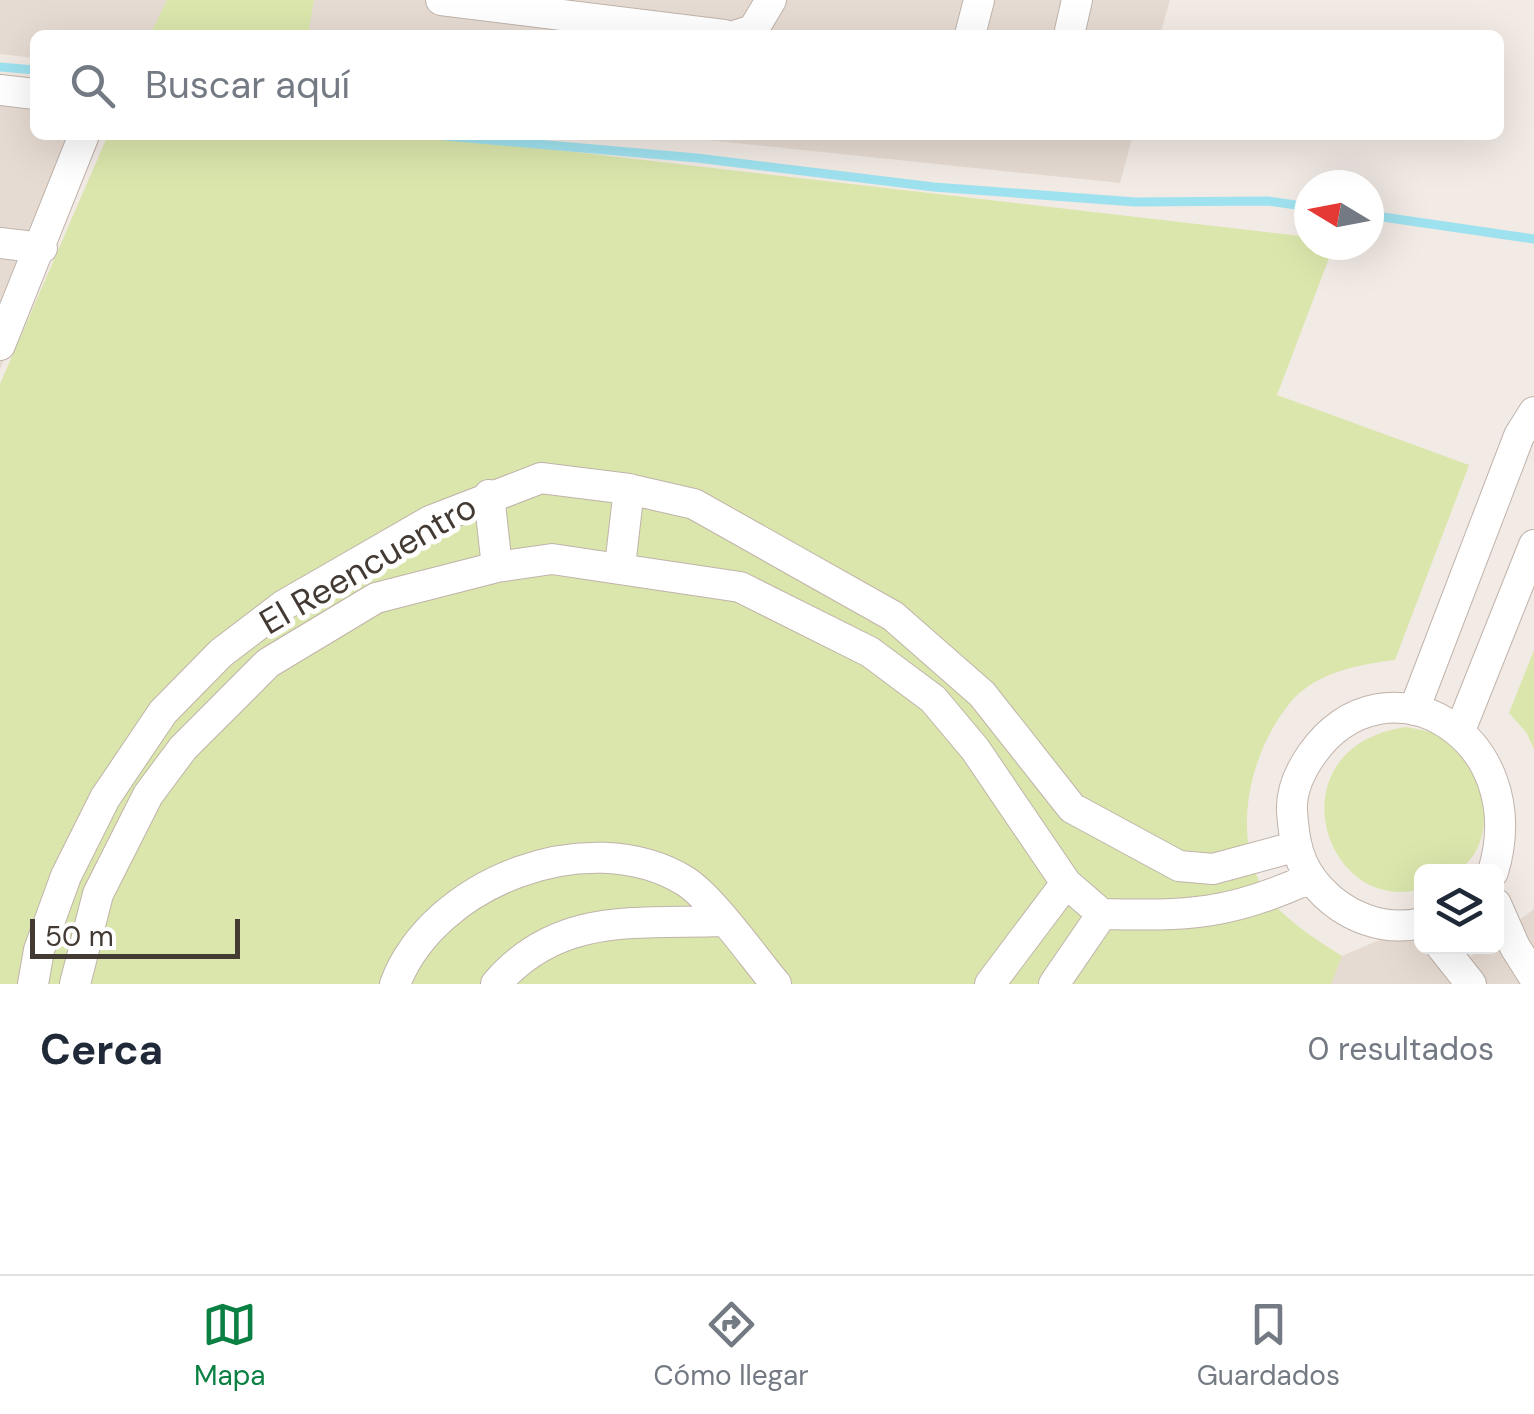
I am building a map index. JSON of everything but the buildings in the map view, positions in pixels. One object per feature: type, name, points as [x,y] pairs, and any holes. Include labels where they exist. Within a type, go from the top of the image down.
[{"type":"street","points":[[440,0],[535,6],[691,30]]},
{"type":"street","points":[[754,30],[771,0]]},
{"type":"street","points":[[971,30],[979,0]]},
{"type":"street","points":[[1070,30],[1076,0]]},
{"type":"street","points":[[0,90],[30,93]]},
{"type":"street","points":[[0,345],[82,140]]},
{"type":"street","points":[[0,243],[42,248]]},
{"type":"street","points":[[1414,710],[1519,436],[1534,412]]},
{"type":"street","name":"El Reencuentro","points":[[33,984],[39,950],[66,876],[104,798],[163,712],[222,653],[284,606],[430,520],[541,478],[629,489],[694,504],[892,616],[982,694],[1072,808],[1179,866],[1213,869],[1294,847]]},
{"type":"street","points":[[620,566],[629,489]]},
{"type":"street","name":"El Reencuentro","points":[[489,495],[497,566]]},
{"type":"street","points":[[1461,728],[1534,545]]},
{"type":"street","name":"El Reencuentro","points":[[74,984],[82,941],[118,847],[183,748],[268,663],[376,598],[497,566],[552,558],[740,587],[870,652],[932,698],[975,749],[1066,883],[1102,914]]},
{"type":"street","points":[[1414,926],[1373,923],[1334,905],[1310,878],[1294,847],[1292,800],[1302,768],[1322,740],[1365,715],[1414,710],[1461,728],[1484,750],[1500,779],[1506,827],[1495,864]]},
{"type":"street","points":[[1036,842],[1072,808]]},
{"type":"street","points":[[394,984],[404,959],[453,906],[514,870],[584,859],[643,864],[686,882],[776,984]]},
{"type":"street","points":[[1168,916],[1179,866]]},
{"type":"street","points":[[1054,984],[1102,914],[1209,914],[1258,902],[1310,878]]},
{"type":"street","points":[[990,984],[1066,883]]},
{"type":"street","points":[[1504,919],[1534,977]]},
{"type":"street","points":[[496,984],[512,965],[560,933],[610,925],[722,920]]},
{"type":"street","points":[[1447,954],[1471,984]]},
{"type":"shaded area","points":[[0,0],[1170,0],[1161,30],[30,30],[30,57],[0,54]]},
{"type":"shaded area","points":[[0,86],[30,89],[30,140],[100,140],[0,369]]},
{"type":"shaded area","points":[[707,140],[1132,140],[1120,183]]},
{"type":"shaded area","points":[[1534,909],[1534,984],[1331,984],[1342,956],[1398,932],[1414,941],[1414,954],[1439,954],[1459,965],[1474,954],[1504,954],[1504,932]]},
{"type":"green space","points":[[167,0],[314,0],[309,30],[152,30]]},
{"type":"green space","points":[[106,140],[471,140],[1294,235],[1294,260],[1328,260],[1277,395],[1469,465],[1395,660],[1338,672],[1311,684],[1275,724],[1254,775],[1247,830],[1259,881],[1289,919],[1342,956],[1331,984],[0,984],[0,384]]},
{"type":"green space","points":[[1534,650],[1534,749],[1526,732],[1509,713]]},
{"type":"green space","points":[[1406,727],[1446,739],[1468,759],[1482,790],[1484,825],[1480,842],[1465,864],[1414,864],[1414,889],[1387,891],[1358,878],[1338,855],[1326,826],[1326,794],[1338,765],[1364,741]]},
{"type":"waterway","points":[[0,67],[30,70]]},
{"type":"waterway","points":[[491,140],[697,158],[934,187],[1135,202],[1268,201],[1294,205]]},
{"type":"waterway","points":[[1384,217],[1534,239]]}]
